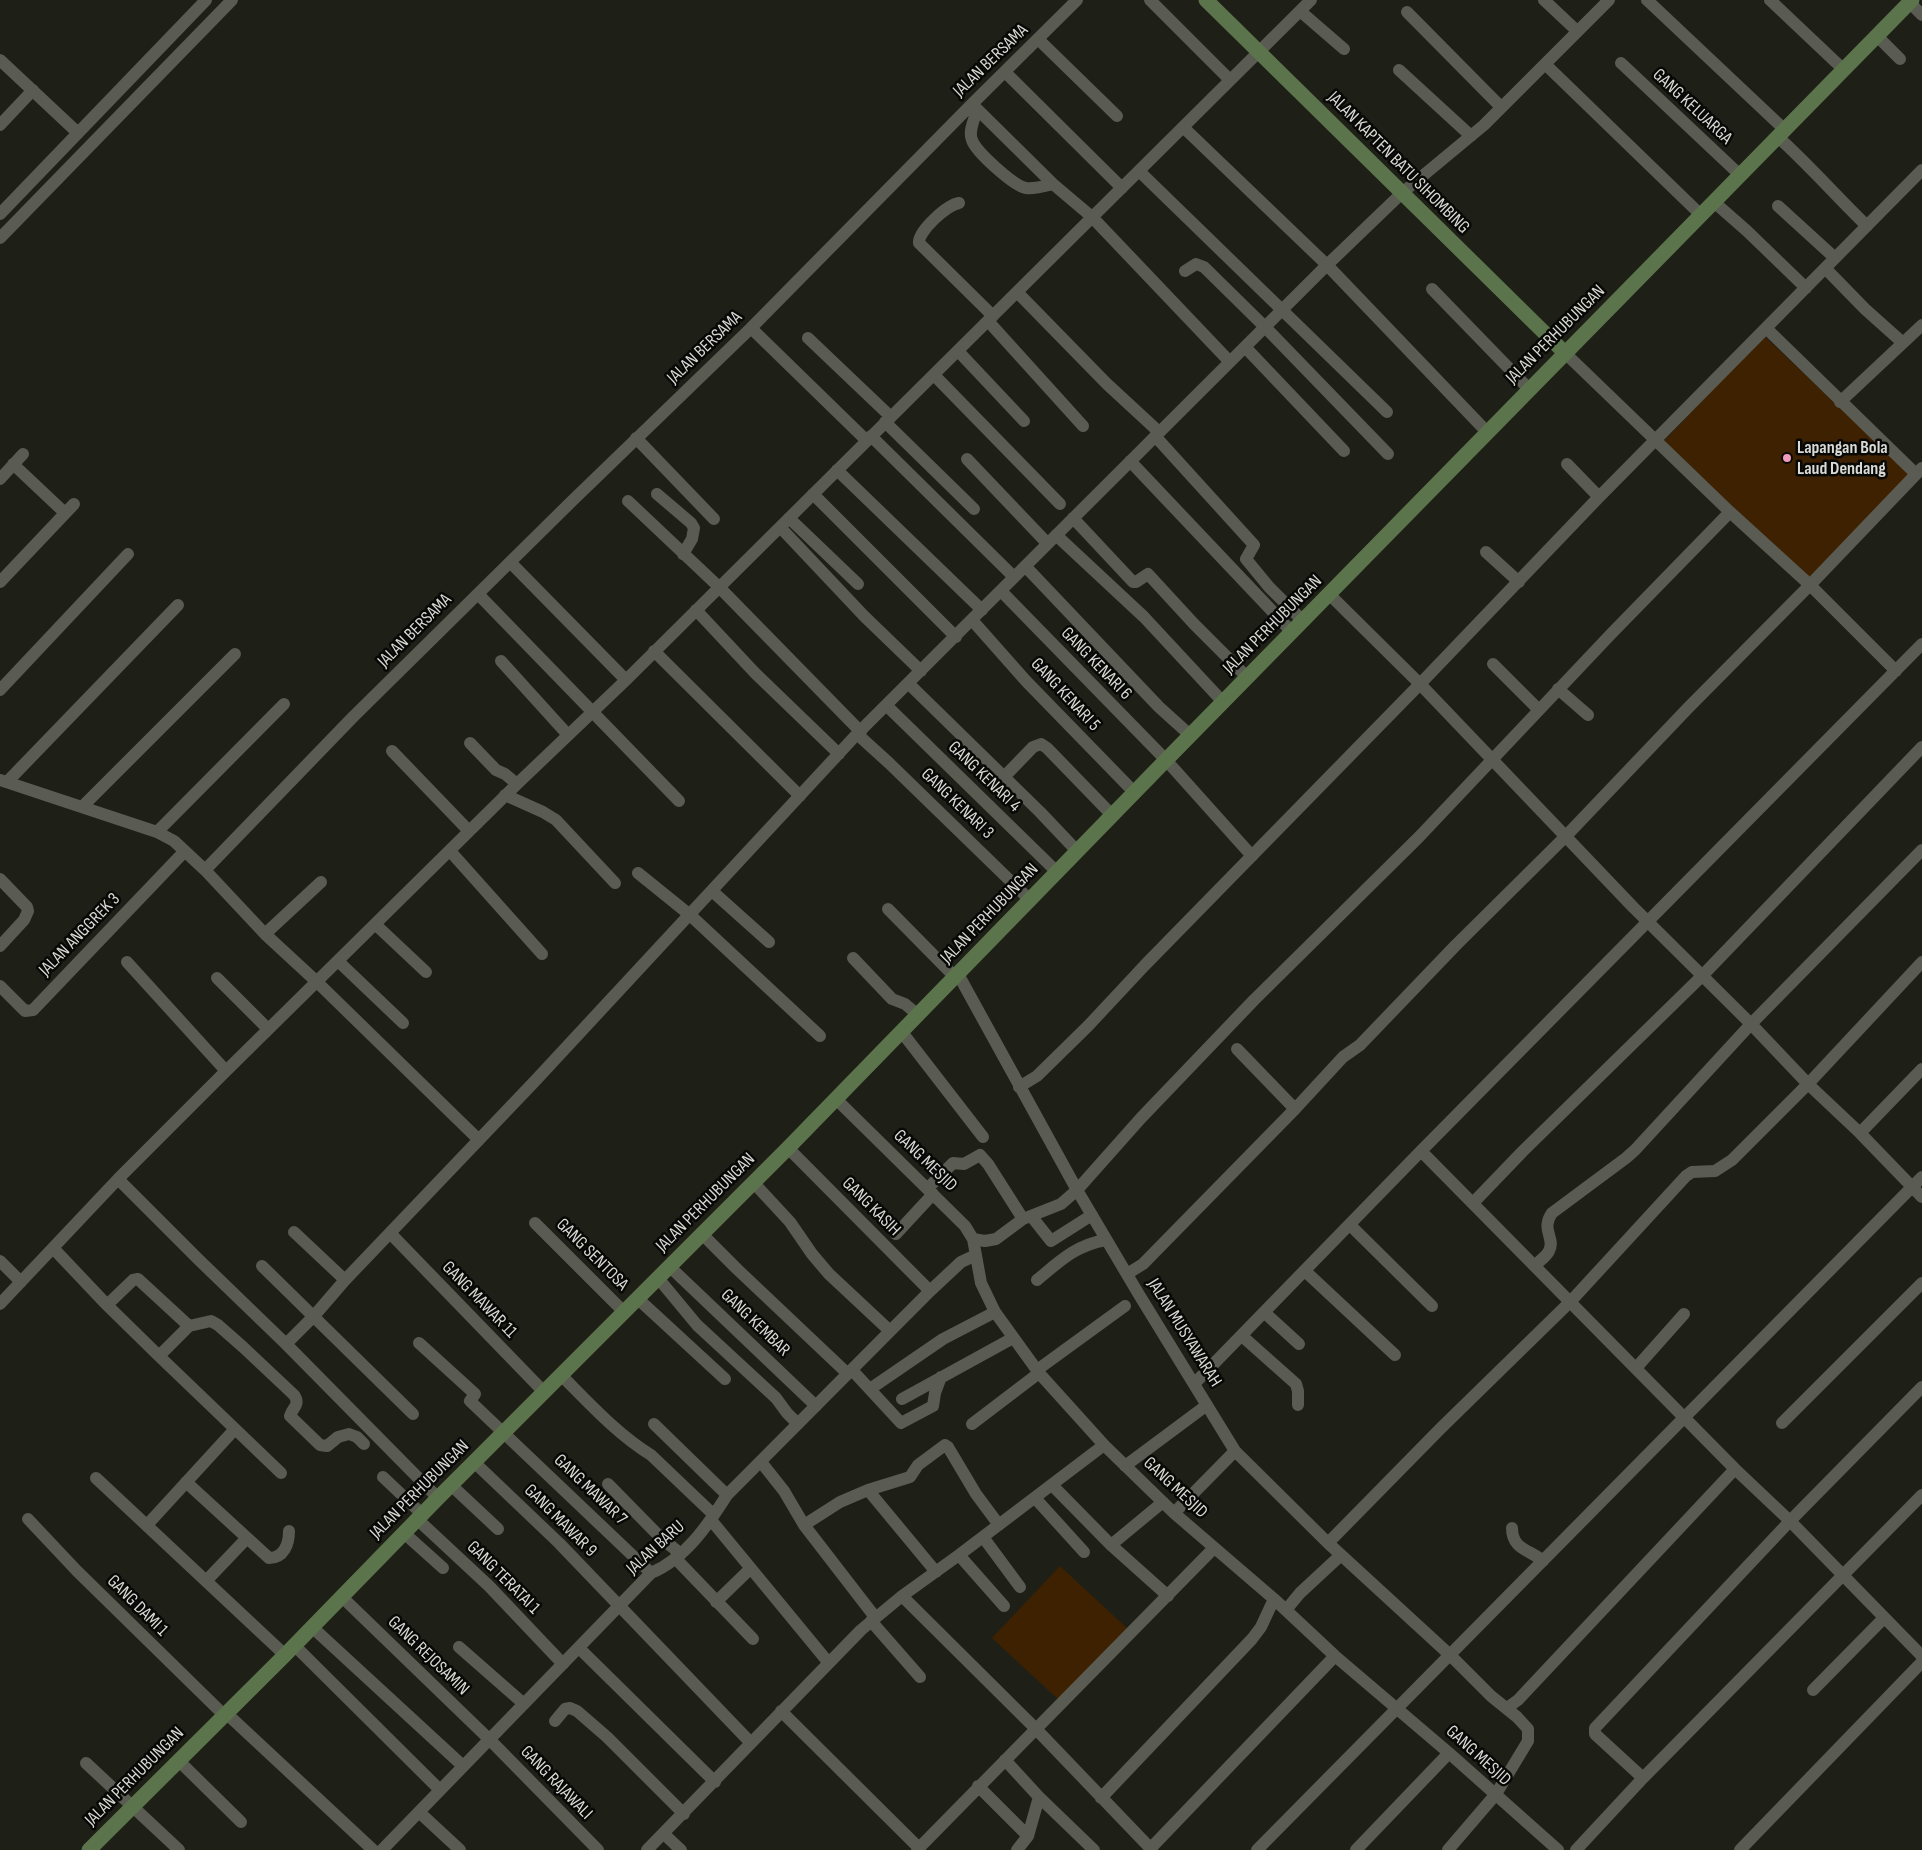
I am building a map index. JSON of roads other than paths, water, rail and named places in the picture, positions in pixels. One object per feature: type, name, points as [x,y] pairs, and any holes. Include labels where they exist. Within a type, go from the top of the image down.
[{"type":"main road","name":"JALAN KAPTEN BATU SIHOMBING","points":[[1206,0],[1565,354]]},
{"type":"main road","name":"JALAN PERHUBUNGAN","points":[[89,1850],[836,1100],[917,1014],[1529,388],[1565,354],[1911,1]]},
{"type":"street","points":[[0,214],[206,0]]},
{"type":"street","points":[[0,238],[232,0]]},
{"type":"street","name":"JALAN BERSAMA","points":[[205,870],[353,717],[975,107],[1005,72],[1077,0]]},
{"type":"street","points":[[1150,0],[1230,80]]},
{"type":"street","points":[[0,1304],[118,1179],[268,1029],[511,789],[626,680],[1310,0]]},
{"type":"street","points":[[1544,0],[1577,31]]},
{"type":"street","points":[[286,1344],[859,733],[1327,265],[1402,193],[1471,136],[1609,0]]},
{"type":"street","points":[[1646,0],[1782,133],[1802,159],[1831,191],[1867,226]]},
{"type":"street","points":[[1770,0],[1844,70]]},
{"type":"street","points":[[1911,1],[1922,15]]},
{"type":"street","points":[[1300,11],[1344,49]]},
{"type":"street","points":[[1407,12],[1501,107]]},
{"type":"street","points":[[1877,36],[1900,59]]},
{"type":"street","points":[[1038,40],[1117,116]]},
{"type":"street","points":[[0,60],[78,133]]},
{"type":"street","name":"GANG KELUARGA","points":[[1621,63],[1740,176]]},
{"type":"street","points":[[1545,64],[1700,215]]},
{"type":"street","points":[[1398,70],[1471,136]]},
{"type":"street","points":[[1005,72],[1122,188]]},
{"type":"street","points":[[0,125],[32,90]]},
{"type":"street","points":[[975,107],[1053,184],[1092,217],[1230,362]]},
{"type":"street","points":[[975,107],[971,132],[972,139],[986,156],[1010,178],[1025,188],[1053,184]]},
{"type":"street","points":[[1183,127],[1327,265],[1487,432]]},
{"type":"street","points":[[1019,1086],[1037,1076],[1088,1026],[1599,497],[1922,170]]},
{"type":"street","points":[[1139,171],[1387,412]]},
{"type":"street","points":[[1714,202],[1806,288]]},
{"type":"street","points":[[959,203],[951,205],[941,213],[920,234],[919,243],[990,318],[1083,426]]},
{"type":"street","points":[[1778,206],[1835,258]]},
{"type":"street","points":[[1185,271],[1192,265],[1200,264],[1265,327],[1388,454]]},
{"type":"street","points":[[1825,268],[1902,343]]},
{"type":"street","points":[[1432,289],[1529,388]]},
{"type":"street","points":[[1017,292],[1157,434],[1254,545],[1246,559],[1269,587],[1303,621]]},
{"type":"street","points":[[1840,402],[1922,325]]},
{"type":"street","points":[[751,328],[1014,577]]},
{"type":"street","points":[[1127,1274],[1143,1264],[1295,1109],[1343,1057],[1360,1045],[1456,945],[1566,836],[1919,471],[1840,402],[1767,329]]},
{"type":"street","points":[[808,338],[974,508]]},
{"type":"street","points":[[1245,347],[1344,451]]},
{"type":"street","points":[[958,351],[1024,421]]},
{"type":"street","points":[[1565,354],[1730,512],[1810,585],[1896,670]]},
{"type":"street","points":[[934,375],[1060,504]]},
{"type":"street","points":[[636,438],[714,519]]},
{"type":"street","points":[[0,478],[23,454]]},
{"type":"street","points":[[966,459],[1052,539],[1144,617],[1223,702]]},
{"type":"street","points":[[1130,461],[1292,632]]},
{"type":"street","points":[[0,582],[69,509],[14,464]]},
{"type":"street","points":[[1568,464],[1599,497]]},
{"type":"street","points":[[837,470],[982,610]]},
{"type":"street","points":[[657,494],[694,528],[692,539],[683,554]]},
{"type":"street","points":[[813,494],[956,637]]},
{"type":"street","name":"GANG KENARI 3","points":[[628,500],[719,588],[889,763],[1030,900]]},
{"type":"street","points":[[973,1239],[985,1242],[996,1239],[1028,1218],[1061,1204],[1077,1190],[1141,1118],[1254,1000],[1419,837],[1558,689],[1730,512]]},
{"type":"street","points":[[1073,518],[1133,582],[1148,574],[1194,624],[1248,677]]},
{"type":"street","points":[[784,522],[858,584]]},
{"type":"street","points":[[784,522],[864,616],[921,671]]},
{"type":"street","points":[[1486,552],[1518,582]]},
{"type":"street","points":[[0,690],[128,554]]},
{"type":"street","points":[[510,562],[626,680]]},
{"type":"street","points":[[1024,566],[1159,707],[1190,736]]},
{"type":"street","name":"GANG KENARI 6","points":[[1002,592],[1166,760],[1252,856]]},
{"type":"street","points":[[478,594],[679,801]]},
{"type":"street","points":[[1329,594],[1420,684],[1808,1084],[1922,1197]]},
{"type":"street","points":[[178,605],[4,781],[157,832],[174,841],[205,870],[265,934],[479,1140]]},
{"type":"street","points":[[696,610],[755,673],[839,754]]},
{"type":"street","name":"GANG KENARI 5","points":[[972,620],[1038,693],[1134,792]]},
{"type":"street","points":[[1195,1384],[1421,1151],[1922,644]]},
{"type":"street","points":[[654,651],[800,796]]},
{"type":"street","points":[[82,807],[235,654]]},
{"type":"street","points":[[501,661],[568,735]]},
{"type":"street","points":[[1493,664],[1540,710]]},
{"type":"street","points":[[909,684],[1077,851]]},
{"type":"street","points":[[1558,689],[1588,715]]},
{"type":"street","points":[[157,832],[284,704]]},
{"type":"street","name":"GANG KENARI 4","points":[[886,706],[1056,872]]},
{"type":"street","points":[[470,744],[496,770],[505,774],[511,789],[556,820],[615,883]]},
{"type":"street","points":[[1004,777],[1033,747],[1041,744],[1112,815]]},
{"type":"street","points":[[1473,1203],[1523,1151],[1702,976],[1922,747]]},
{"type":"street","points":[[392,751],[469,831]]},
{"type":"street","points":[[450,850],[542,954]]},
{"type":"street","points":[[1534,1266],[1546,1255],[1550,1247],[1546,1225],[1552,1213],[1626,1158],[1751,1024],[1922,850]]},
{"type":"street","name":"JALAN ANGGREK 3","points":[[0,986],[24,1011],[32,1010],[184,852]]},
{"type":"street","points":[[638,873],[690,915],[820,1036]]},
{"type":"street","points":[[0,878],[27,907],[28,911],[24,920],[0,946]]},
{"type":"street","points":[[265,934],[321,882]]},
{"type":"street","points":[[719,883],[768,942]]},
{"type":"street","name":"JALAN MUSYAWARAH","points":[[888,909],[956,976],[1106,1240],[1235,1451],[1328,1543],[1450,1655],[1491,1696],[1525,1725],[1529,1735],[1528,1741],[1496,1794]]},
{"type":"street","points":[[375,924],[426,972]]},
{"type":"street","points":[[853,958],[892,1000],[905,1004],[917,1014]]},
{"type":"street","points":[[338,961],[403,1023]]},
{"type":"street","points":[[127,962],[226,1071]]},
{"type":"street","points":[[1328,1543],[1441,1428],[1571,1301],[1686,1176],[1692,1172],[1710,1172],[1724,1166],[1808,1084],[1922,962]]},
{"type":"street","points":[[217,978],[268,1029]]},
{"type":"street","points":[[901,1031],[984,1137]]},
{"type":"street","points":[[1237,1049],[1295,1109]]},
{"type":"street","points":[[1860,1134],[1922,1069]]},
{"type":"street","name":"GANG MESJID","points":[[836,1100],[965,1226],[973,1239],[981,1283],[995,1312],[1038,1372],[1104,1445],[1174,1513],[1558,1850]]},
{"type":"street","name":"GANG KASIH","points":[[788,1148],[930,1291]]},
{"type":"street","points":[[1421,1151],[1922,1656]]},
{"type":"street","points":[[896,1234],[953,1163],[964,1164],[980,1155],[1028,1218],[1051,1242],[1092,1215]]},
{"type":"street","points":[[1257,1850],[1922,1177]]},
{"type":"street","points":[[118,1179],[286,1344],[438,1498]]},
{"type":"street","points":[[753,1182],[790,1222],[812,1254],[829,1274],[890,1331]]},
{"type":"street","name":"GANG SENTOSA","points":[[535,1223],[624,1312]]},
{"type":"street","points":[[1350,1225],[1432,1306]]},
{"type":"street","points":[[294,1232],[345,1280]]},
{"type":"street","name":"GANG MAWAR 11","points":[[390,1233],[544,1392]]},
{"type":"street","points":[[702,1233],[737,1269],[870,1389],[902,1423],[933,1406],[935,1393],[941,1377]]},
{"type":"street","points":[[1037,1280],[1075,1250],[1106,1240]]},
{"type":"street","points":[[53,1248],[107,1305],[281,1473]]},
{"type":"street","name":"JALAN BARU","points":[[382,1850],[651,1573],[665,1567],[678,1556],[713,1517],[727,1495],[890,1331],[961,1262],[976,1255]]},
{"type":"street","points":[[0,1261],[21,1282]]},
{"type":"street","points":[[262,1266],[413,1414]]},
{"type":"street","name":"GANG KEMBAR","points":[[669,1266],[816,1406]]},
{"type":"street","points":[[1304,1272],[1396,1355]]},
{"type":"street","points":[[658,1278],[697,1325],[776,1398],[786,1413],[798,1424]]},
{"type":"street","points":[[107,1305],[134,1280],[138,1279],[189,1326]]},
{"type":"street","points":[[1782,1423],[1922,1283]]},
{"type":"street","points":[[637,1298],[725,1379]]},
{"type":"street","points":[[972,1424],[1125,1306]]},
{"type":"street","points":[[870,1389],[943,1339],[995,1312]]},
{"type":"street","points":[[1264,1313],[1299,1344]]},
{"type":"street","points":[[1636,1368],[1684,1314]]},
{"type":"street","points":[[160,1356],[189,1326],[208,1321],[214,1322],[294,1395],[297,1405],[290,1416],[320,1445],[327,1446],[338,1438],[349,1434],[364,1444]]},
{"type":"street","points":[[1242,1336],[1296,1384],[1298,1404]]},
{"type":"street","points":[[902,1399],[1013,1338]]},
{"type":"street","name":"GANG MAWAR 7","points":[[419,1343],[475,1394],[470,1401],[651,1573]]},
{"type":"street","points":[[561,1375],[604,1418],[639,1448],[651,1455],[713,1517],[750,1569],[828,1662]]},
{"type":"street","points":[[1643,1778],[1595,1734],[1594,1729],[1790,1521],[1922,1388]]},
{"type":"street","points":[[1126,1466],[1207,1405]]},
{"type":"street","points":[[654,1424],[727,1495]]},
{"type":"street","points":[[147,1525],[236,1429]]},
{"type":"street","points":[[804,1525],[840,1502],[868,1490],[910,1477],[918,1465],[945,1445],[976,1494],[999,1525]]},
{"type":"street","points":[[647,1850],[715,1782],[828,1662],[873,1619],[1104,1445]]},
{"type":"street","points":[[1174,1513],[1235,1451]]},
{"type":"street","name":"GANG MAWAR 9","points":[[474,1462],[558,1543],[751,1743]]},
{"type":"street","points":[[761,1462],[784,1491],[804,1525],[873,1619],[920,1677]]},
{"type":"street","points":[[1507,1708],[1524,1694],[1735,1469]]},
{"type":"street","name":"GANG TERATAI 1","points":[[383,1477],[563,1664]]},
{"type":"street","points":[[96,1478],[206,1581],[289,1650],[440,1790]]},
{"type":"street","points":[[186,1482],[266,1556],[272,1558],[279,1555],[286,1548],[289,1531]]},
{"type":"street","points":[[608,1484],[678,1556],[716,1602],[753,1639]]},
{"type":"street","points":[[451,1485],[498,1529]]},
{"type":"street","points":[[1052,1485],[1111,1545],[1168,1596]]},
{"type":"street","points":[[868,1490],[936,1572]]},
{"type":"street","points":[[1576,1850],[1643,1778],[1922,1495]]},
{"type":"street","points":[[1035,1498],[1084,1552]]},
{"type":"street","points":[[1111,1545],[1163,1502]]},
{"type":"street","name":"GANG DAMI 1","points":[[28,1519],[77,1571],[225,1714],[373,1850]]},
{"type":"street","points":[[1512,1528],[1512,1535],[1518,1545],[1543,1561]]},
{"type":"street","points":[[404,1533],[443,1568]]},
{"type":"street","points":[[983,1537],[1020,1587]]},
{"type":"street","points":[[206,1581],[247,1538]]},
{"type":"street","points":[[781,1711],[918,1849],[1214,1548]]},
{"type":"street","points":[[959,1555],[1004,1606]]},
{"type":"street","points":[[1286,1610],[1300,1593],[1341,1555]]},
{"type":"street","points":[[716,1602],[750,1569]]},
{"type":"street","points":[[902,1596],[1036,1729],[1151,1849],[1335,1656]]},
{"type":"street","name":"GANG REJOSAMIN","points":[[342,1597],[490,1740]]},
{"type":"street","points":[[1101,1798],[1252,1639],[1261,1627],[1274,1599]]},
{"type":"street","points":[[1813,1690],[1884,1618]]},
{"type":"street","points":[[312,1627],[464,1766]]},
{"type":"street","points":[[459,1647],[524,1704]]},
{"type":"street","points":[[579,1648],[715,1782]]},
{"type":"street","points":[[1740,1850],[1922,1662]]},
{"type":"street","points":[[555,1721],[565,1708],[577,1711],[607,1737],[684,1814]]},
{"type":"street","name":"GANG RAJAWALI","points":[[490,1740],[598,1850]]},
{"type":"street","points":[[1356,1850],[1449,1753]]},
{"type":"street","points":[[1005,1760],[1039,1797],[1094,1850]]},
{"type":"street","points":[[178,1761],[241,1822]]},
{"type":"street","points":[[86,1763],[179,1850]]},
{"type":"street","points":[[978,1786],[1028,1836]]},
{"type":"street","points":[[1448,1850],[1496,1794]]},
{"type":"street","points":[[1018,1850],[1028,1836],[1039,1797]]},
{"type":"street","points":[[419,1812],[460,1850]]},
{"type":"street","points":[[664,1834],[681,1850]]},
{"type":"place","name":"Lapangan Bola Laud Dendang","points":[[1787,458]]}]
